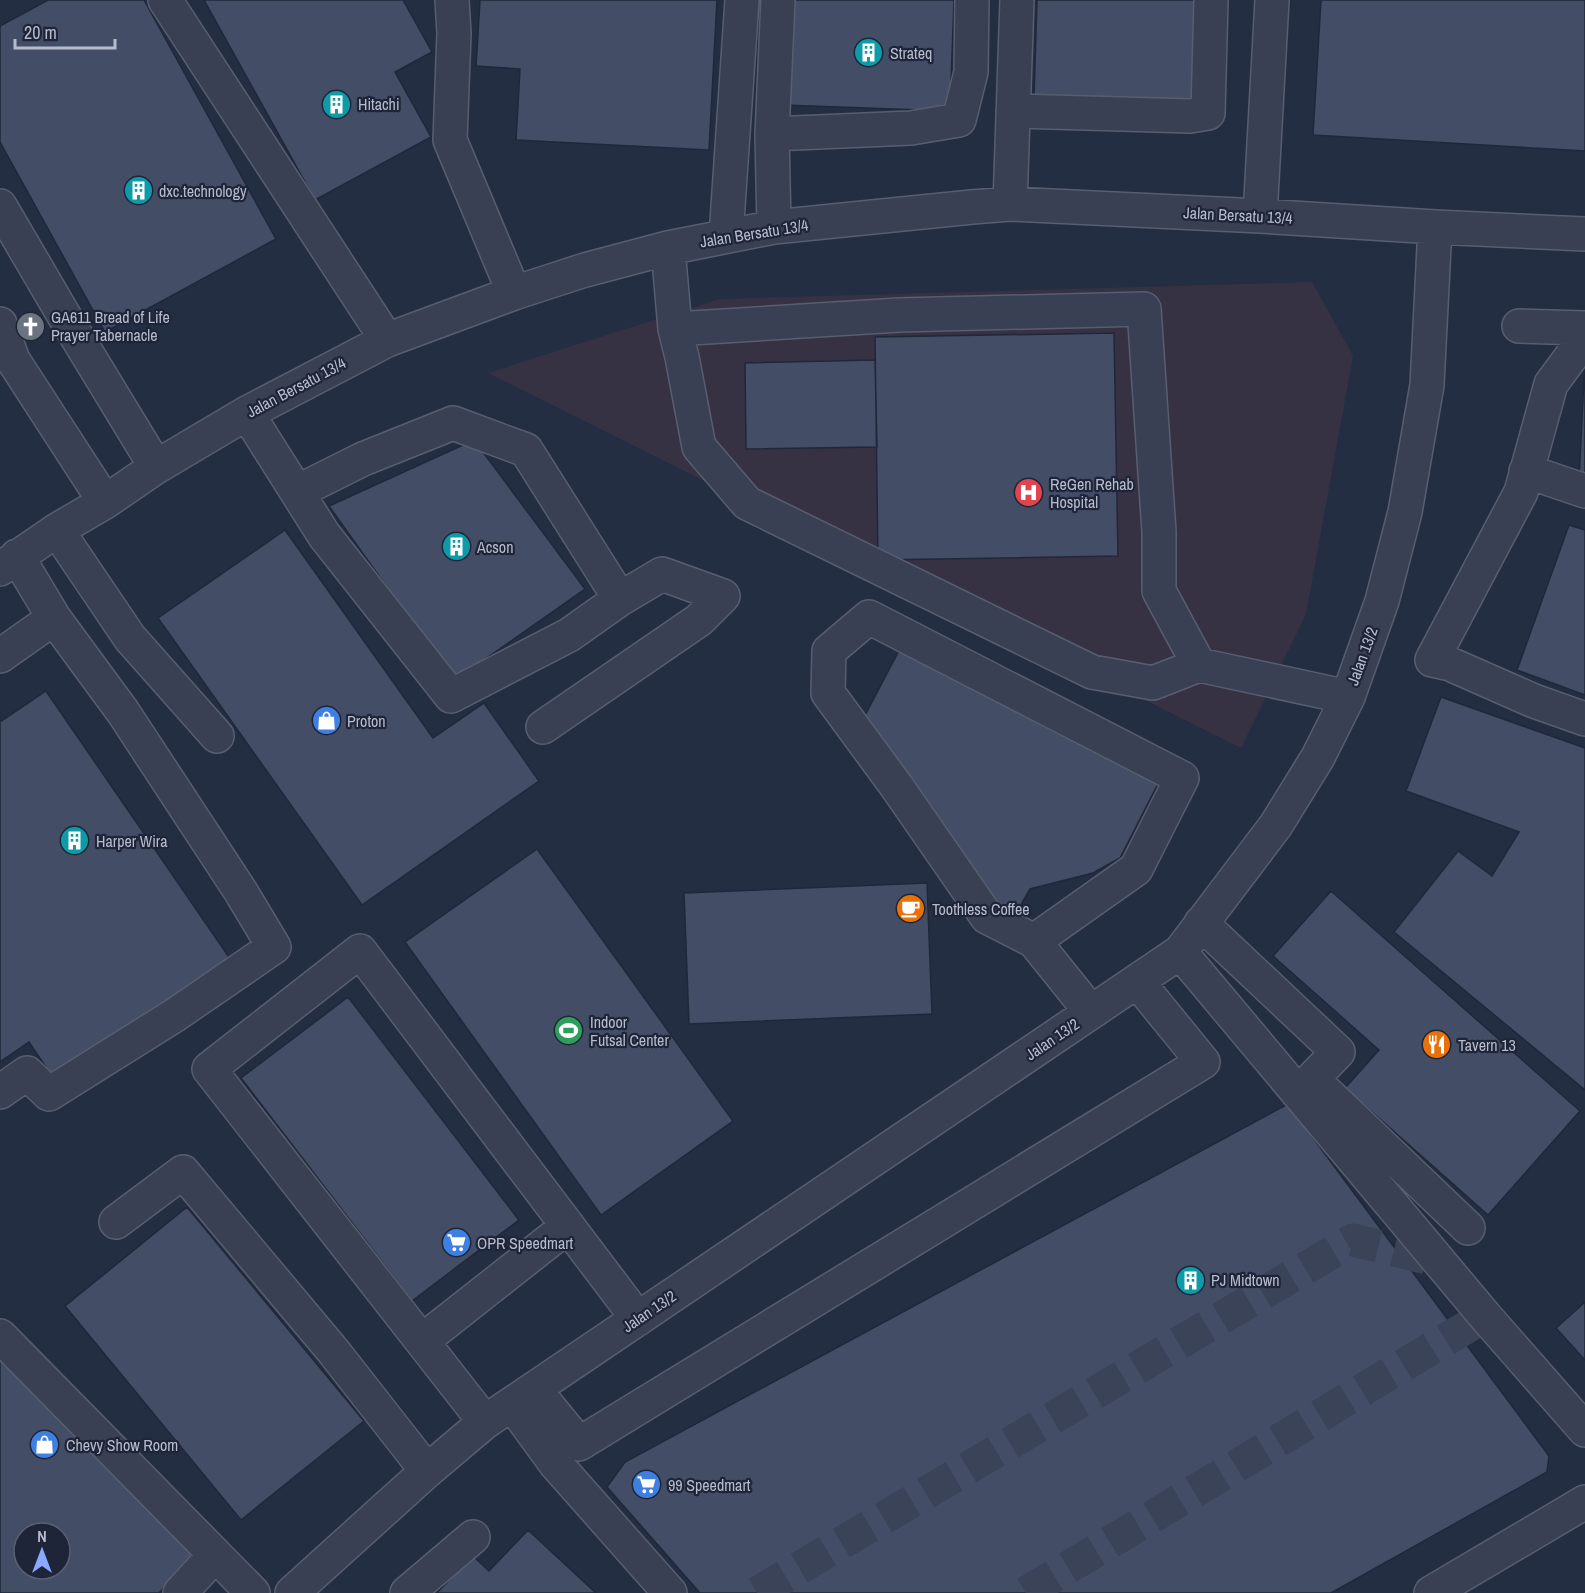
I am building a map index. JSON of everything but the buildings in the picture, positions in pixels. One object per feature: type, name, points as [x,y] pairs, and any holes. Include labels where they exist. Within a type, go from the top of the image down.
[{"type":"street","points":[[165,0],[387,340]]},
{"type":"street","points":[[452,0],[454,33],[450,140],[514,293]]},
{"type":"street","points":[[726,236],[742,0]]},
{"type":"street","points":[[774,227],[772,134],[778,0]]},
{"type":"street","points":[[772,134],[911,128],[959,120],[971,72],[972,0]]},
{"type":"street","points":[[1010,204],[1017,0]]},
{"type":"street","points":[[1013,111],[1190,116],[1208,112],[1211,0]]},
{"type":"street","points":[[1260,216],[1272,0]]},
{"type":"street","name":"Jalan Bersatu 13/4","points":[[8,563],[156,467],[247,413],[387,340],[514,293],[585,270],[668,248],[774,227],[1010,204],[1585,234]]},
{"type":"street","points":[[0,206],[156,467]]},
{"type":"street","name":"Jalan 13/2","points":[[292,1593],[485,1422],[1180,952],[1276,825],[1318,757],[1348,697],[1382,601],[1405,512],[1426,385],[1436,227]]},
{"type":"street","points":[[668,248],[675,329],[699,447],[747,503],[1092,672],[1153,683],[1199,665],[1348,697]]},
{"type":"street","points":[[675,329],[899,315],[1144,309],[1160,532],[1159,591],[1199,665]]},
{"type":"street","points":[[0,324],[13,360],[105,502]]},
{"type":"street","points":[[1520,326],[1585,328]]},
{"type":"street","points":[[1585,338],[1551,384],[1521,492],[1432,660],[1450,664],[1585,719]]},
{"type":"street","points":[[247,413],[324,535],[451,696],[569,635],[620,599],[662,574],[723,596],[699,620],[543,727]]},
{"type":"street","points":[[297,492],[363,459],[453,423],[526,450],[620,599]]},
{"type":"street","points":[[1526,471],[1585,491]]},
{"type":"street","points":[[57,530],[130,638],[217,736]]},
{"type":"street","points":[[0,1092],[27,1072],[50,1094],[175,1015],[274,947],[241,892],[123,712],[54,618],[8,563]]},
{"type":"street","points":[[1034,941],[1136,869],[1182,778],[869,617],[829,651],[828,693],[987,917],[1034,941],[1091,1012]]},
{"type":"street","points":[[0,656],[54,618]]},
{"type":"street","points":[[1202,923],[1338,1053],[1312,1079],[1468,1228]]},
{"type":"street","points":[[485,1422],[209,1069],[360,951],[638,1319]]},
{"type":"street","points":[[1180,952],[1485,1316],[1585,1430]]},
{"type":"street","points":[[523,1396],[579,1444],[1203,1062],[1137,981]]},
{"type":"street","points":[[116,1222],[183,1172],[334,1352],[427,1471]]},
{"type":"street","points":[[422,1341],[568,1226]]},
{"type":"street","points":[[0,1336],[253,1593]]},
{"type":"street","points":[[523,1396],[555,1463],[670,1593]]},
{"type":"street","points":[[1431,1593],[1585,1502]]},
{"type":"street","points":[[407,1593],[473,1537]]},
{"type":"street","points":[[180,1593],[215,1555]]},
{"type":"shaded area","name":"ReGen Rehab Hospital","points":[[1312,282],[1353,356],[1306,614],[1241,748],[488,373],[720,299]]},
{"type":"tunnel","points":[[757,1593],[1353,1240],[1439,1261]]},
{"type":"tunnel","points":[[1026,1593],[1485,1316]]},
{"type":"place","name":"Strateq","points":[[869,53]]},
{"type":"place","name":"Hitachi","points":[[337,104]]},
{"type":"place","name":"dxc.technology","points":[[138,191]]},
{"type":"place","name":"GA611 Bread of Life Prayer Tabernacle","points":[[30,326]]},
{"type":"place","name":"ReGen Rehab Hospital","points":[[1029,493]]},
{"type":"place","name":"Acson","points":[[456,547]]},
{"type":"place","name":"Proton","points":[[326,721]]},
{"type":"place","name":"Harper Wira","points":[[75,841]]},
{"type":"place","name":"Toothless Coffee","points":[[911,909]]},
{"type":"place","name":"Indoor Futsal Center","points":[[569,1031]]},
{"type":"place","name":"Tavern 13","points":[[1437,1045]]},
{"type":"place","name":"OPR Speedmart","points":[[456,1243]]},
{"type":"place","name":"PJ Midtown","points":[[1190,1280]]},
{"type":"place","name":"Chevy Show Room","points":[[45,1445]]},
{"type":"place","name":"99 Speedmart","points":[[647,1485]]}]
